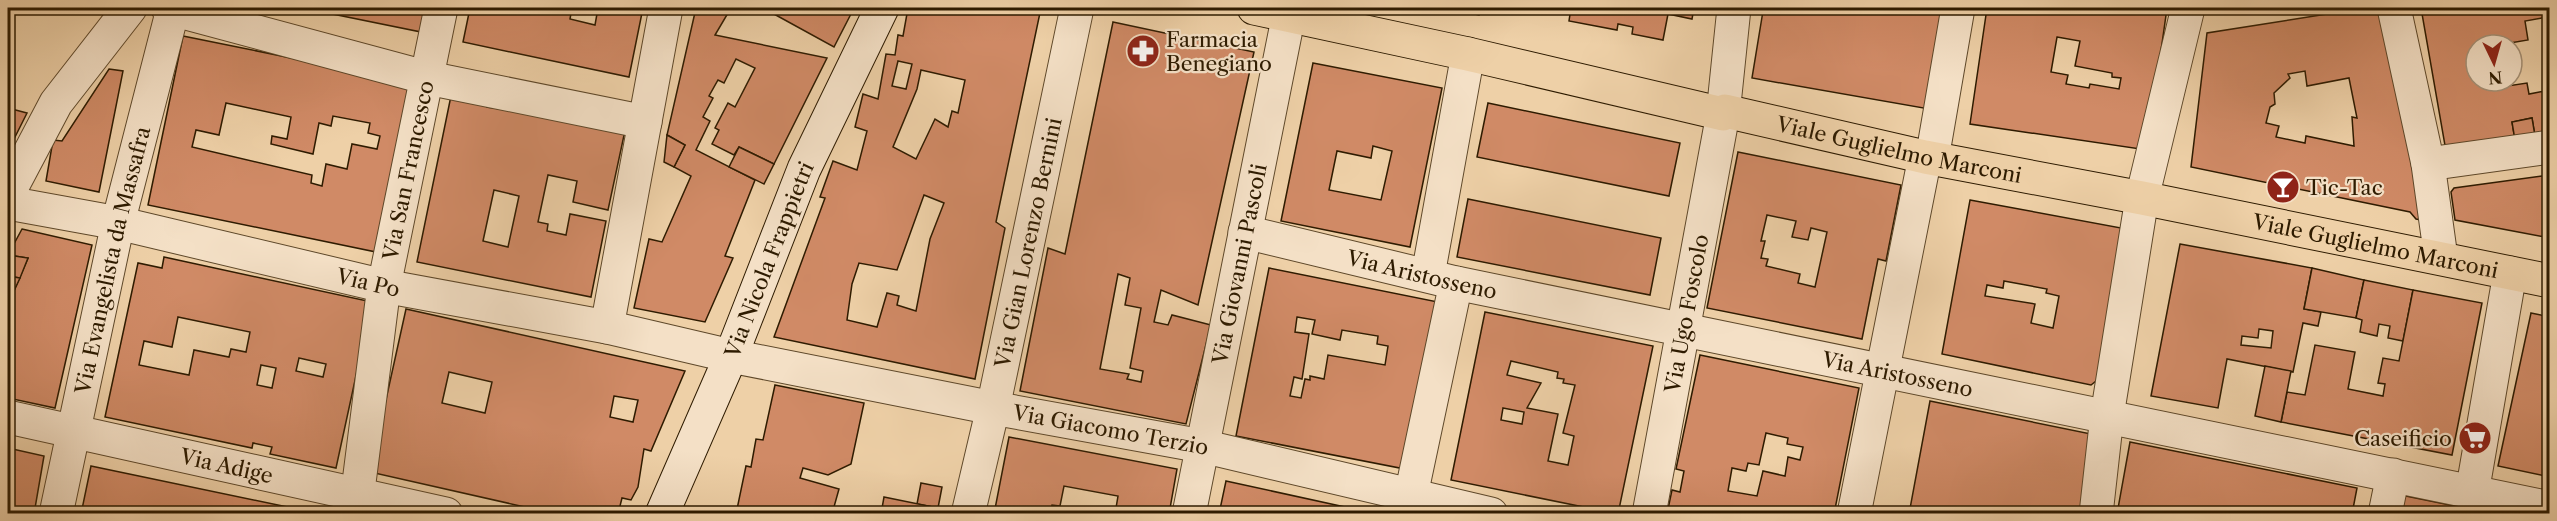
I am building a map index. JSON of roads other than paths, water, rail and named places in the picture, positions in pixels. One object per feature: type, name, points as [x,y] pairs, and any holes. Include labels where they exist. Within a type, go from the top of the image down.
[{"type":"main road","name":"Viale Guglielmo Marconi","points":[[1254,8],[1468,54],[1723,114],[1725,111],[1925,157],[2550,280]]},
{"type":"street","points":[[8,194],[56,103],[130,8]]},
{"type":"street","points":[[171,8],[428,78],[645,122]]},
{"type":"street","name":"Via Evangelista da Massafra","points":[[56,513],[118,223],[171,8]]},
{"type":"street","name":"Via San Francesco","points":[[357,503],[384,286],[441,8]]},
{"type":"street","points":[[607,327],[666,8]]},
{"type":"street","name":"Via Nicola Frappietri","points":[[662,513],[730,356],[804,169],[882,8]]},
{"type":"street","name":"Via Gian Lorenzo Bernini","points":[[968,513],[993,408],[1077,8]]},
{"type":"street","name":"Via Ugo Foscolo","points":[[1649,513],[1685,330],[1723,114],[1734,8]]},
{"type":"street","points":[[1854,513],[1925,157],[1933,153],[1958,8]]},
{"type":"street","points":[[2096,513],[2108,416],[2142,198],[2188,8]]},
{"type":"street","points":[[2394,8],[2428,164],[2441,258]]},
{"type":"street","name":"Via Giovanni Pascoli","points":[[1189,513],[1289,14]]},
{"type":"street","points":[[1409,505],[1442,279],[1468,54]]},
{"type":"street","points":[[2428,164],[2550,147]]},
{"type":"street","name":"Via Po","points":[[8,203],[118,223],[384,286],[607,327],[730,356]]},
{"type":"street","name":"Via Aristosseno","points":[[1245,232],[1442,279],[2550,508]]},
{"type":"street","points":[[2472,493],[2510,273]]},
{"type":"street","name":"Via Giacomo Terzio","points":[[730,356],[993,408],[1202,446],[1409,505],[1491,513]]},
{"type":"street","name":"Via Adige","points":[[8,417],[357,503],[446,513]]},
{"type":"street","points":[[2385,513],[2393,475]]},
{"type":"place","name":"Farmacia Benegiano","points":[[1143,51]]},
{"type":"place","name":"Tic-Tac","points":[[2283,187]]},
{"type":"place","name":"Caseificio","points":[[2475,438]]}]
